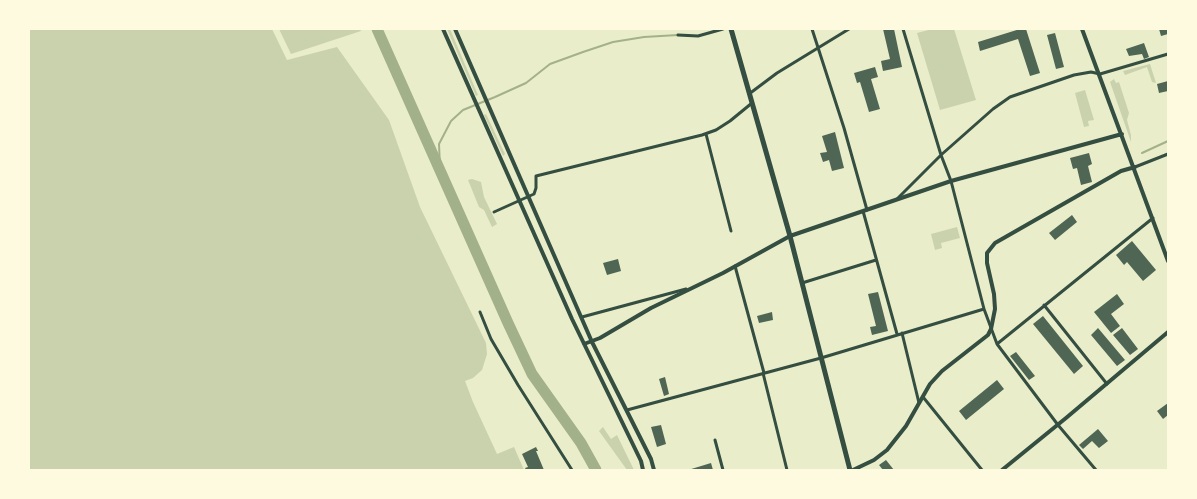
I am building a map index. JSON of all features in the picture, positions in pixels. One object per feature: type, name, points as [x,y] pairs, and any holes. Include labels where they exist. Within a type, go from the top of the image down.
[{"type":"main road","points":[[731,29],[790,236],[852,470]]},
{"type":"street","points":[[443,29],[584,344],[641,461],[643,470]]},
{"type":"street","points":[[455,29],[592,342],[651,459],[654,470]]},
{"type":"street","points":[[678,35],[698,36],[723,29]]},
{"type":"street","points":[[812,29],[865,211],[876,260],[897,334]]},
{"type":"street","points":[[749,94],[849,29]]},
{"type":"street","points":[[903,29],[950,181],[984,309],[997,344],[1058,425],[1096,470]]},
{"type":"street","points":[[1082,29],[1168,261]]},
{"type":"street","points":[[897,200],[941,155],[993,109],[1010,97],[1074,75],[1091,72],[1100,74],[1168,54]]},
{"type":"street","points":[[494,212],[536,192],[536,176],[706,134],[730,121],[752,103]]},
{"type":"street","points":[[706,134],[731,231]]},
{"type":"street","points":[[584,344],[592,342],[686,289],[735,266],[790,236],[950,181],[1122,134]]},
{"type":"street","points":[[852,470],[874,460],[886,450],[906,426],[930,384],[988,335],[995,309],[987,253],[995,243],[1114,175],[1168,154]]},
{"type":"street","points":[[997,344],[1153,218]]},
{"type":"street","points":[[802,282],[876,260]]},
{"type":"street","points":[[735,266],[787,470]]},
{"type":"street","points":[[582,317],[686,289]]},
{"type":"street","points":[[1044,305],[1107,384]]},
{"type":"street","points":[[627,410],[821,358],[984,309]]},
{"type":"street","points":[[480,312],[500,354],[572,470]]},
{"type":"street","points":[[1002,470],[1168,332]]},
{"type":"street","points":[[902,333],[919,404]]},
{"type":"street","points":[[923,397],[982,470]]},
{"type":"street","points":[[715,440],[723,470]]},
{"type":"green space","points":[[29,29],[272,29],[287,60],[337,47],[389,120],[420,207],[486,343],[487,354],[482,370],[473,378],[465,381],[473,402],[497,454],[514,447],[524,470],[29,470]]},
{"type":"green space","points":[[279,29],[360,29],[361,31],[291,54]]},
{"type":"green space","points":[[447,29],[450,29],[478,95],[476,96]]},
{"type":"green space","points":[[932,29],[954,29],[976,100],[940,110],[917,33]]},
{"type":"green space","points":[[1150,64],[1156,83],[1152,82],[1147,67],[1125,75],[1123,71]]},
{"type":"green space","points":[[1114,79],[1116,83],[1119,82],[1129,113],[1127,120],[1131,142],[1110,82]]},
{"type":"green space","points":[[1085,90],[1094,120],[1088,121],[1089,126],[1084,127],[1075,93]]},
{"type":"green space","points":[[486,114],[505,154],[503,156],[484,115]]},
{"type":"green space","points":[[472,179],[481,182],[484,197],[497,224],[492,227],[484,210],[479,207],[468,180]]},
{"type":"green space","points":[[957,227],[960,238],[941,243],[942,248],[935,250],[931,234]]},
{"type":"green space","points":[[603,427],[611,439],[617,435],[634,470],[627,470],[599,431]]},
{"type":"building","points":[[883,29],[894,29],[902,67],[883,71],[881,61],[890,59]]},
{"type":"building","points":[[1020,29],[1026,29],[1040,73],[1030,76],[1018,39],[980,51],[978,42]]},
{"type":"building","points":[[1159,29],[1168,29],[1168,34],[1161,36]]},
{"type":"building","points":[[1055,33],[1064,67],[1056,69],[1047,35]]},
{"type":"building","points":[[1144,43],[1149,57],[1144,59],[1142,54],[1129,56],[1126,49]]},
{"type":"building","points":[[875,67],[878,77],[871,79],[880,109],[869,112],[860,82],[857,83],[854,73]]},
{"type":"building","points":[[1168,81],[1168,91],[1159,93],[1157,84]]},
{"type":"building","points":[[835,132],[844,168],[832,171],[829,160],[823,162],[820,153],[827,152],[822,136]]},
{"type":"building","points":[[1089,153],[1092,164],[1088,166],[1092,182],[1081,185],[1077,168],[1073,169],[1070,158]]},
{"type":"building","points":[[1072,215],[1077,222],[1055,240],[1049,233]]},
{"type":"building","points":[[1132,241],[1156,270],[1143,281],[1127,262],[1124,265],[1116,255]]},
{"type":"building","points":[[618,259],[621,271],[607,275],[603,263]]},
{"type":"building","points":[[878,292],[888,331],[872,335],[870,327],[876,326],[868,294]]},
{"type":"building","points":[[1117,294],[1124,304],[1111,314],[1120,326],[1111,333],[1094,312]]},
{"type":"building","points":[[772,312],[773,320],[759,323],[757,316]]},
{"type":"building","points":[[1043,316],[1083,366],[1074,374],[1033,324]]},
{"type":"building","points":[[1098,328],[1125,360],[1117,366],[1091,335]]},
{"type":"building","points":[[1122,328],[1138,349],[1130,355],[1113,335]]},
{"type":"building","points":[[1016,352],[1035,376],[1029,380],[1010,356]]},
{"type":"building","points":[[665,377],[669,394],[664,396],[659,379]]},
{"type":"building","points":[[997,380],[1004,389],[966,420],[959,411]]},
{"type":"building","points":[[1168,403],[1168,415],[1163,419],[1157,411]]},
{"type":"building","points":[[661,425],[666,444],[657,447],[651,427]]},
{"type":"building","points":[[1098,429],[1108,441],[1099,448],[1092,441],[1083,449],[1079,445]]},
{"type":"building","points":[[536,447],[544,470],[526,470],[525,468],[528,467],[522,454]]},
{"type":"building","points":[[886,460],[894,470],[883,470],[879,465]]},
{"type":"building","points":[[711,463],[713,470],[688,470]]},
{"type":"waterway","points":[[377,29],[532,374],[581,443],[596,470]]},
{"type":"waterway","points":[[440,167],[439,144],[451,121],[463,110],[526,83],[550,64],[583,52],[613,42],[644,37],[678,35]]},
{"type":"waterway","points":[[1142,153],[1168,141]]}]
